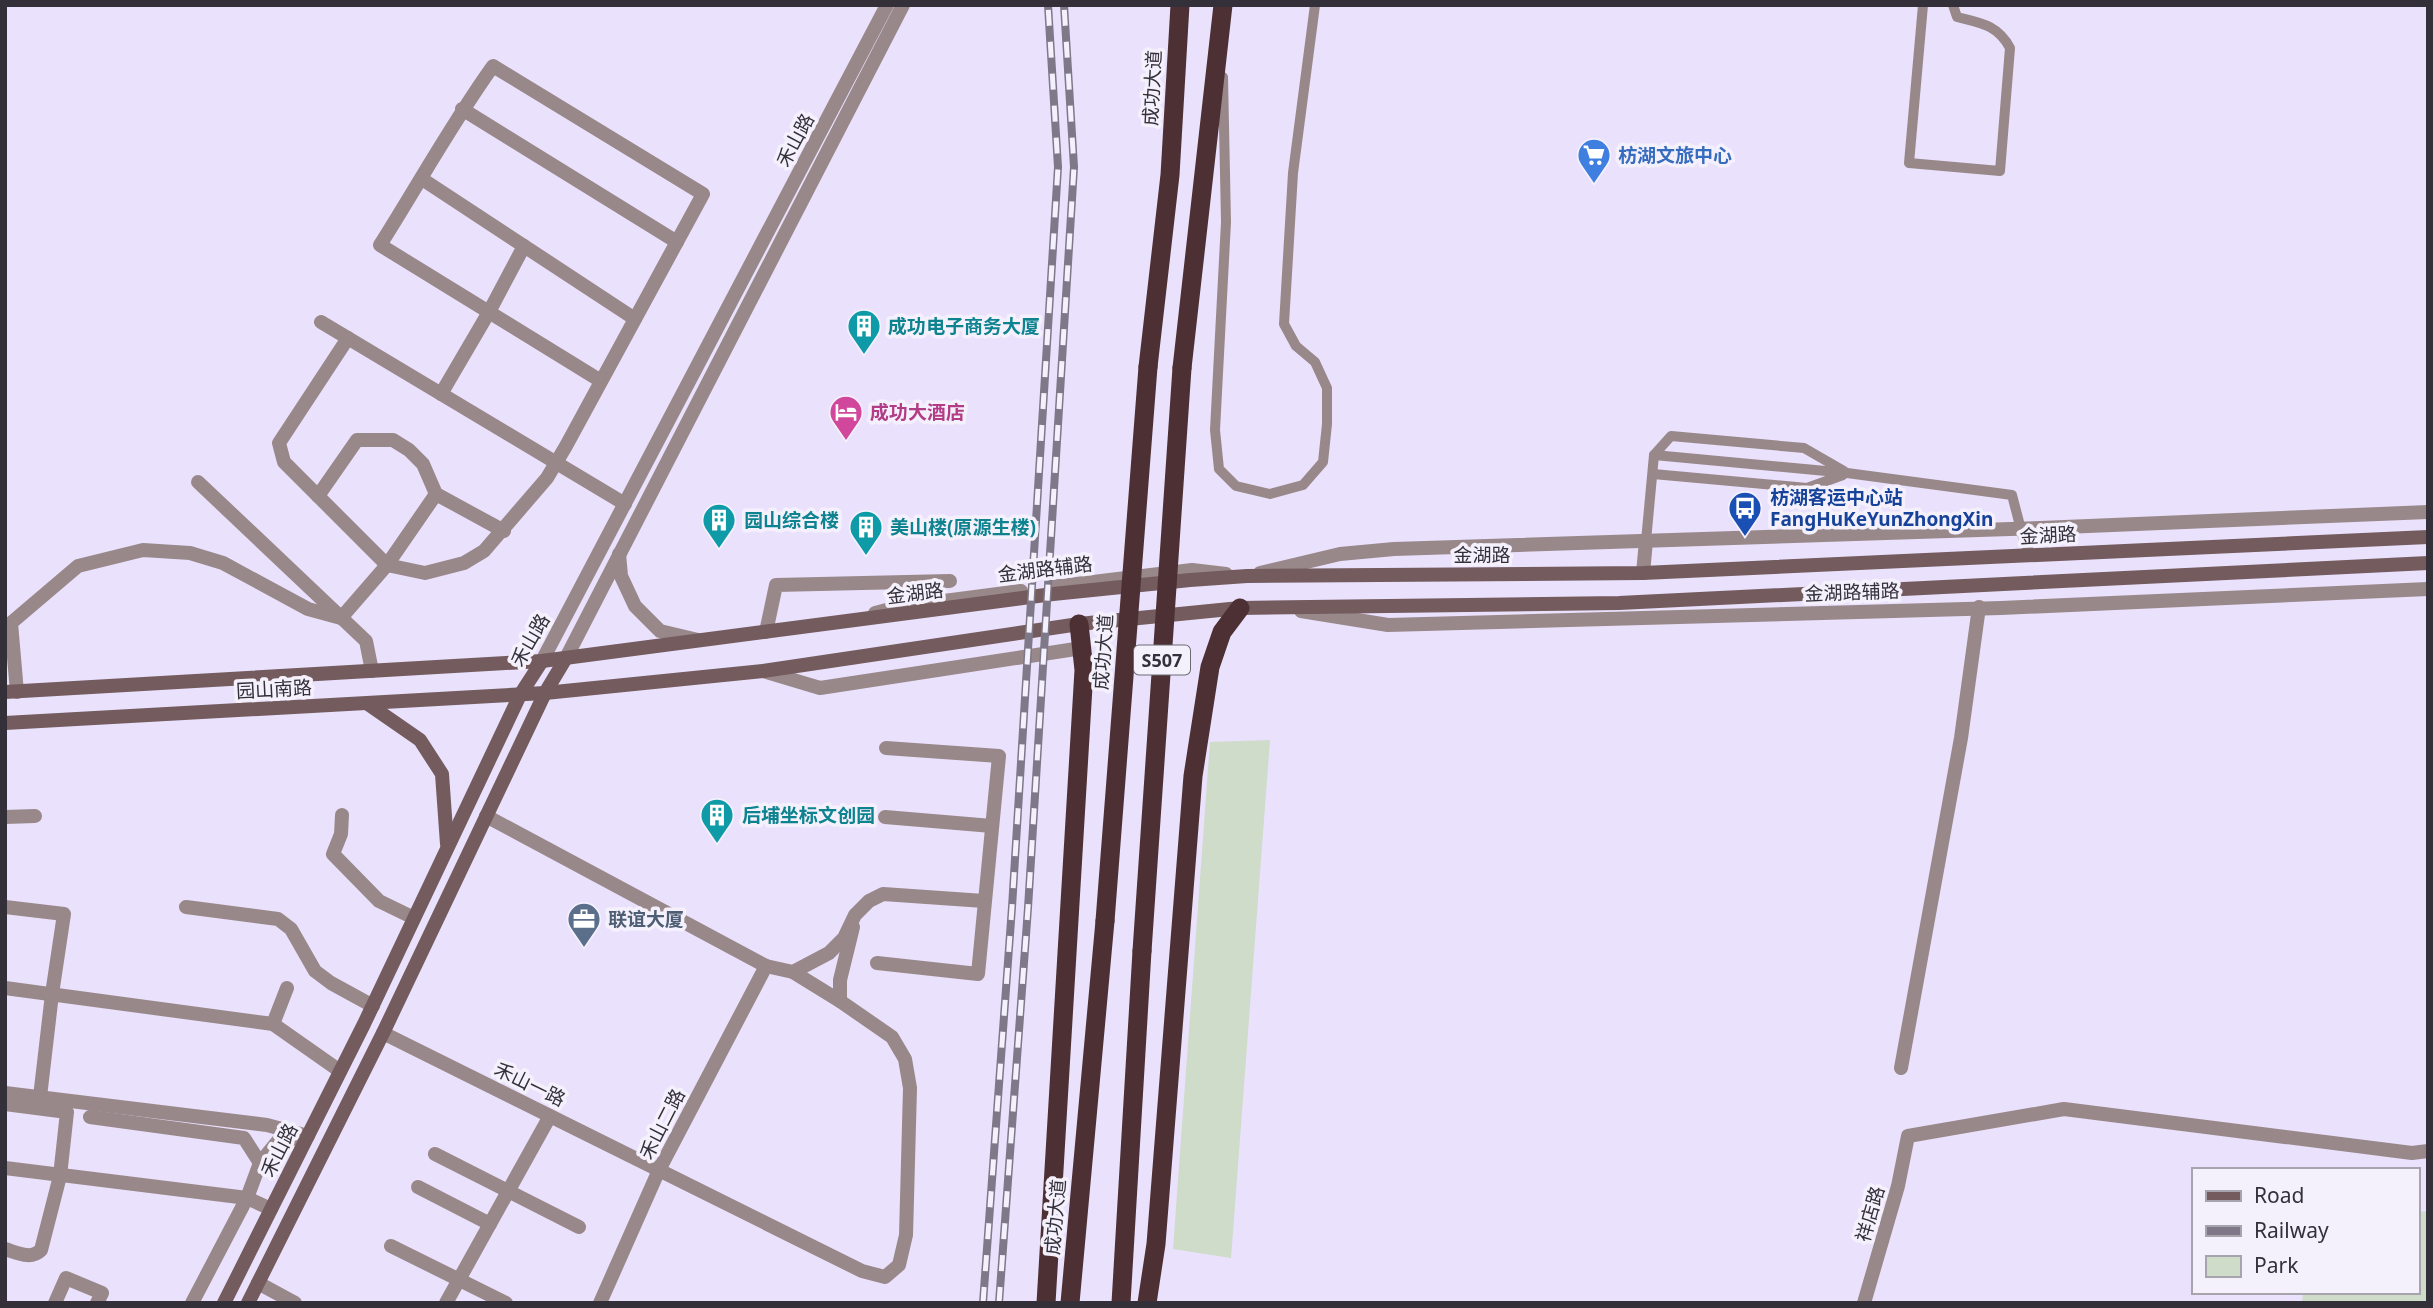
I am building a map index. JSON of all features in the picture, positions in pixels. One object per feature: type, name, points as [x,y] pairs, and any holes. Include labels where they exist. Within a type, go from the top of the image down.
[{"type":"highway","name":"成功大道","points":[[1070,1303],[1105,921],[1148,367],[1170,176],[1180,5]]},
{"type":"highway","name":"S507","points":[[1121,1303],[1182,368],[1222,10]]},
{"type":"highway","points":[[1147,1303],[1156,1244],[1194,776],[1210,667],[1222,632],[1240,608]]},
{"type":"highway","points":[[1046,1303],[1084,670],[1079,624]]},
{"type":"main road","name":"金湖路","points":[[542,661],[1067,593],[1247,576],[1643,573],[2428,537]]},
{"type":"main road","points":[[545,693],[763,671],[1079,624],[1240,608],[1619,603],[2428,563]]},
{"type":"main road","name":"禾山路","points":[[248,1303],[383,1033],[545,693],[566,658]]},
{"type":"main road","name":"园山南路","points":[[11,692],[542,661]]},
{"type":"main road","name":"禾山路","points":[[223,1303],[373,1006],[520,695],[542,661]]},
{"type":"main road","name":"园山南路","points":[[5,723],[545,693]]},
{"type":"main road","points":[[368,704],[420,740],[442,774],[447,848]]},
{"type":"street","name":"禾山路","points":[[542,661],[887,5]]},
{"type":"street","name":"禾山路","points":[[566,658],[903,5]]},
{"type":"street","points":[[348,338],[279,443],[284,462],[387,565],[425,573],[464,563],[484,551],[504,530],[556,463],[601,381],[635,319],[703,194],[493,66],[462,109],[380,245],[601,381]]},
{"type":"street","points":[[462,109],[677,242]]},
{"type":"street","points":[[422,178],[635,319]]},
{"type":"street","points":[[441,394],[524,246]]},
{"type":"street","points":[[321,322],[625,504]]},
{"type":"street","points":[[318,496],[357,440],[393,440],[409,450],[423,464],[436,494],[504,530]]},
{"type":"street","points":[[198,482],[366,641],[372,671]]},
{"type":"street","points":[[341,618],[387,565],[436,494]]},
{"type":"street","points":[[1247,576],[1340,554],[1394,549],[2021,529],[2428,512]]},
{"type":"street","points":[[1643,573],[1646,541]]},
{"type":"street","points":[[11,692],[8,618],[78,566],[143,550],[190,552],[223,563],[308,609],[341,618]]},
{"type":"street","points":[[619,554],[621,576],[635,606],[660,631],[700,640]]},
{"type":"street","points":[[766,632],[776,585],[950,581]]},
{"type":"street","name":"金湖路辅路","points":[[1279,607],[1388,625],[1979,607],[2428,589]]},
{"type":"street","points":[[1901,1068],[1961,738],[1979,607]]},
{"type":"street","points":[[763,671],[820,688],[1082,648]]},
{"type":"street","points":[[877,963],[978,974],[999,756],[886,748]]},
{"type":"street","points":[[342,815],[341,834],[333,854],[379,901],[414,918]]},
{"type":"street","points":[[5,817],[35,816]]},
{"type":"street","points":[[486,816],[766,966],[793,972],[840,1001]]},
{"type":"street","points":[[885,817],[992,826]]},
{"type":"street","points":[[793,972],[829,953],[844,938],[855,915],[869,901],[883,894],[984,901]]},
{"type":"street","points":[[5,907],[64,914],[40,1097]]},
{"type":"street","points":[[186,907],[278,919],[290,929],[315,971],[373,1006]]},
{"type":"street","points":[[840,1001],[840,980],[851,942],[855,915]]},
{"type":"street","name":"禾山二路","points":[[600,1303],[659,1170],[766,966]]},
{"type":"street","points":[[5,988],[272,1024],[340,1071]]},
{"type":"street","points":[[272,1024],[287,988]]},
{"type":"street","name":"禾山一路","points":[[383,1033],[862,1270],[885,1277],[899,1265],[906,1235],[911,1088],[905,1059],[892,1037],[840,1001]]},
{"type":"street","points":[[5,1093],[267,1125],[308,1136]]},
{"type":"street","points":[[5,1104],[67,1112],[60,1176],[41,1250],[28,1256],[5,1249]]},
{"type":"street","name":"祥店路","points":[[1864,1303],[1898,1186],[1908,1136],[2064,1108],[2412,1153],[2428,1151]]},
{"type":"street","points":[[446,1303],[550,1116]]},
{"type":"street","points":[[90,1117],[244,1138],[260,1163]]},
{"type":"street","points":[[192,1303],[247,1198],[260,1163],[278,1141],[308,1136]]},
{"type":"street","points":[[435,1154],[579,1227]]},
{"type":"street","points":[[5,1168],[247,1198],[271,1209]]},
{"type":"street","points":[[418,1187],[490,1224]]},
{"type":"street","points":[[391,1246],[506,1303]]},
{"type":"street","points":[[55,1303],[66,1278],[102,1293],[97,1303]]},
{"type":"street","points":[[258,1283],[295,1303]]},
{"type":"lane","points":[[1222,10],[1226,222],[1216,443],[1219,469],[1236,486],[1270,494],[1303,485],[1323,462],[1327,424],[1327,388],[1315,362],[1296,346],[1284,324],[1293,173],[1315,5]]},
{"type":"lane","points":[[1923,5],[1909,163],[2000,171],[2010,48],[2003,34],[1983,23],[1957,16],[1953,5]]},
{"type":"lane","points":[[1646,541],[1654,455],[1671,436],[1804,448],[1847,473]]},
{"type":"lane","points":[[1654,455],[1847,473],[2012,495],[2031,555]]},
{"type":"lane","points":[[1653,474],[1807,488],[1847,473]]},
{"type":"green space","points":[[1270,740],[1231,1258],[1173,1249],[1210,742]]},
{"type":"green space","points":[[2428,1211],[2428,1303],[2302,1303],[2303,1294],[2419,1294],[2419,1212]]},
{"type":"railway","points":[[983,1303],[1012,907],[1058,167],[1048,5]]},
{"type":"railway","points":[[999,1303],[1028,908],[1074,167],[1064,5]]},
{"type":"place","name":"枋湖文旅中心","points":[[1594,185]]},
{"type":"place","name":"成功电子商务大厦","points":[[864,356]]},
{"type":"place","name":"成功大酒店","points":[[846,442]]},
{"type":"place","name":"枋湖客运中心站 FangHuKeYunZhongXin","points":[[1745,538]]},
{"type":"place","name":"园山综合楼","points":[[719,550]]},
{"type":"place","name":"美山楼(原源生楼)","points":[[866,557]]},
{"type":"place","name":"后埔坐标文创园","points":[[717,845]]},
{"type":"place","name":"联谊大厦","points":[[584,949]]}]
